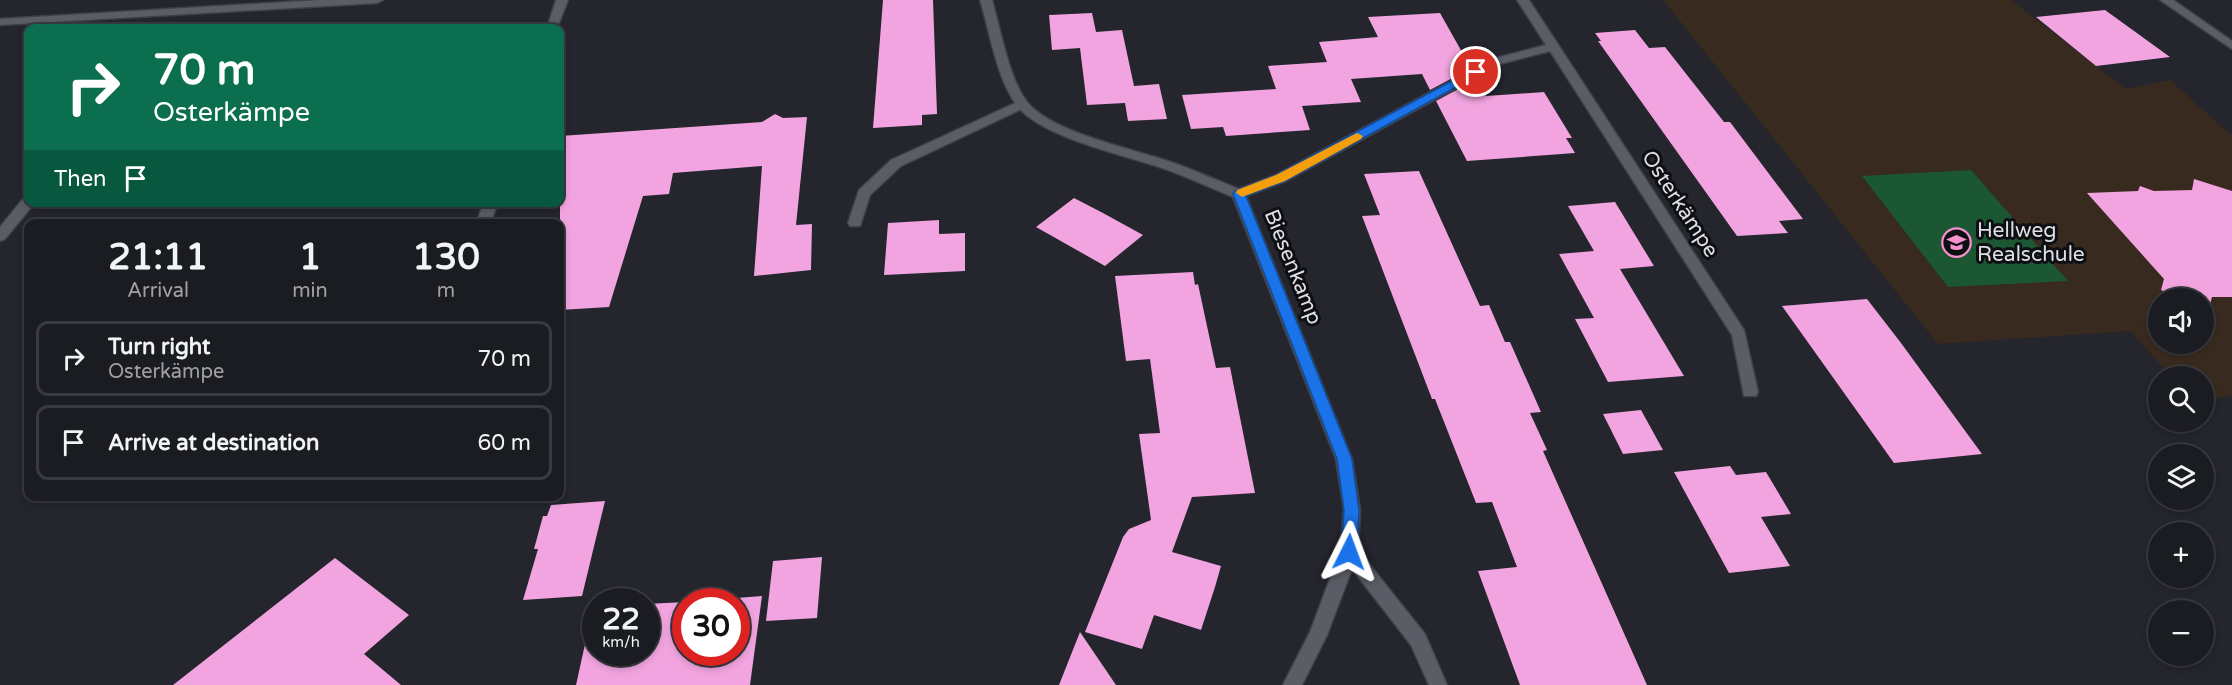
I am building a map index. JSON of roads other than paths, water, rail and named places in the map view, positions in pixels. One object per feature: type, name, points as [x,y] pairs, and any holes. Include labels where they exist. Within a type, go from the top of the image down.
[{"type":"street","points":[[0,22],[377,0]]},
{"type":"street","points":[[553,24],[562,0]]},
{"type":"street","points":[[855,223],[864,193],[896,163],[1022,104],[1012,82],[986,0]]},
{"type":"street","name":"Osterkämpe","points":[[1523,0],[1739,334],[1750,392]]},
{"type":"street","points":[[2166,0],[2232,46]]},
{"type":"street","points":[[1239,194],[1281,178],[1496,61],[1553,47]]},
{"type":"street","name":"Biesenkamp","points":[[1022,104],[1037,118],[1174,167],[1239,194],[1344,459],[1352,510],[1349,552],[1318,635],[1292,685]]},
{"type":"street","points":[[0,236],[24,207]]},
{"type":"street","points":[[1349,552],[1418,640],[1438,685]]},
{"type":"place","name":"Hellweg Realschule","points":[[1956,242]]}]
